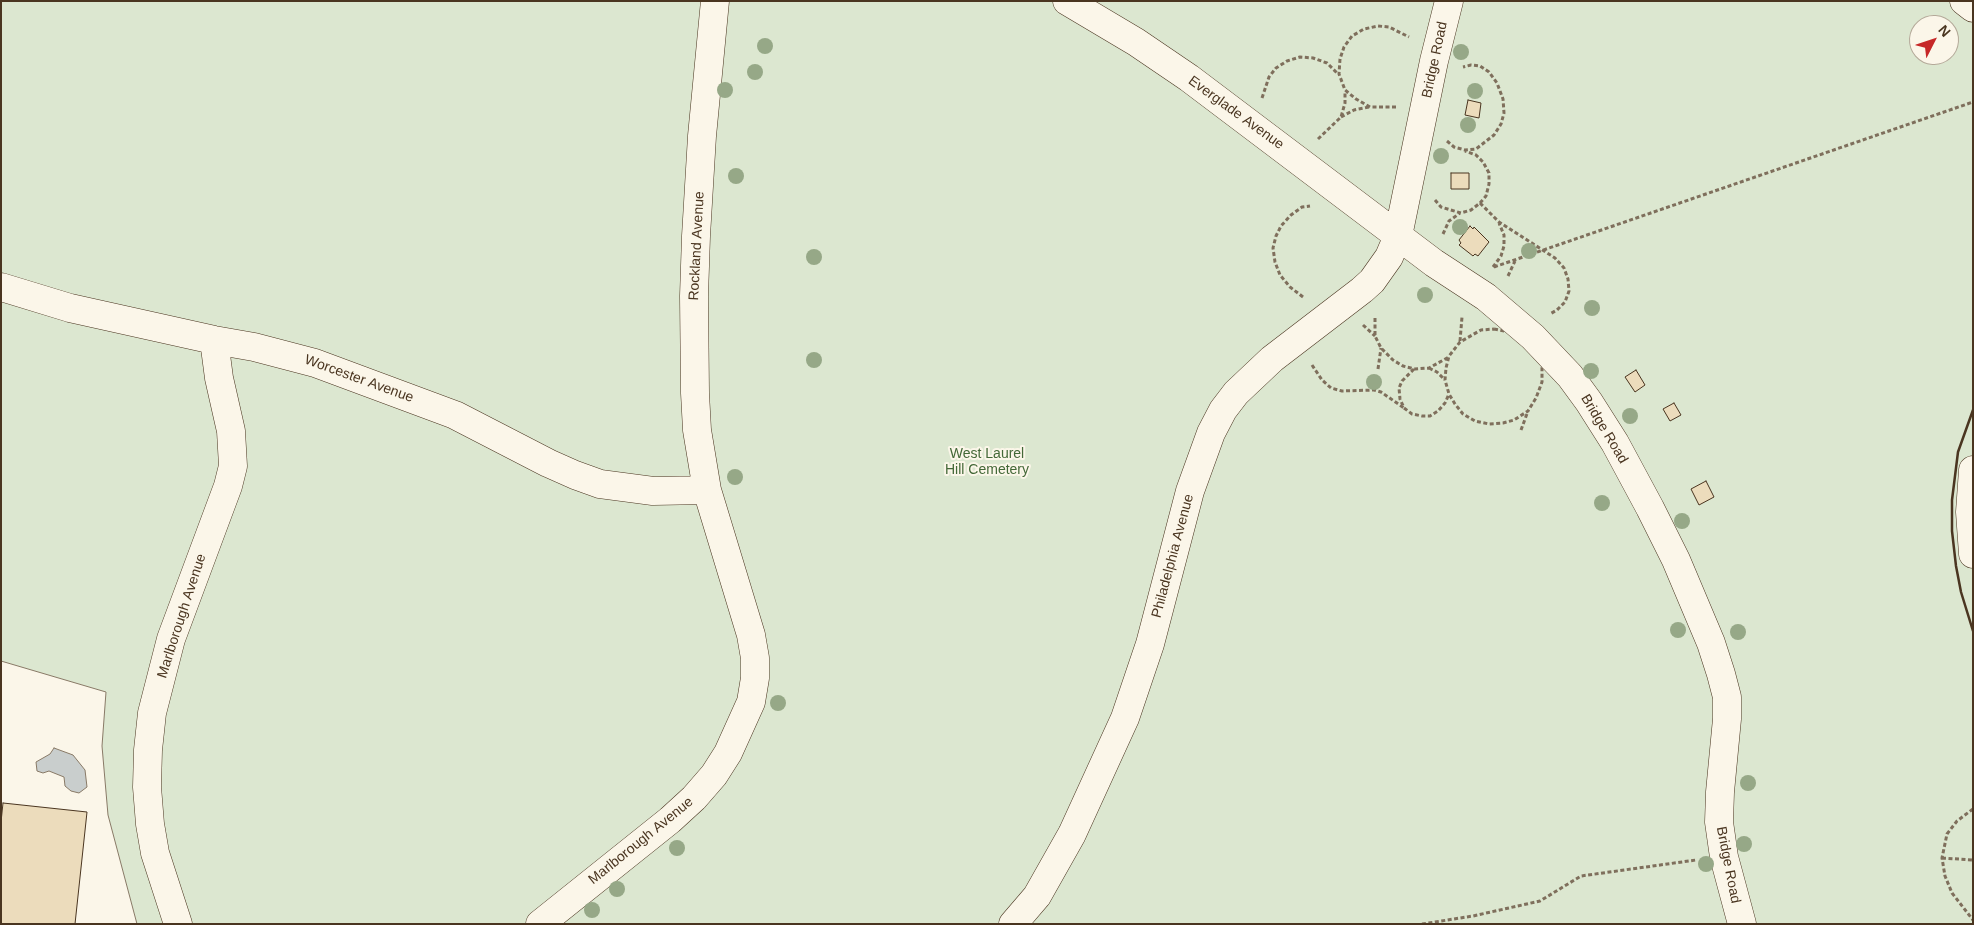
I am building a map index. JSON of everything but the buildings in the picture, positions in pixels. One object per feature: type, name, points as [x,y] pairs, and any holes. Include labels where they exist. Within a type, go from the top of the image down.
[{"type":"lane","name":"Rockland Avenue","points":[[706,490],[701,463],[696,412],[694,296],[702,136],[715,1]]},
{"type":"lane","name":"Everglade Avenue","points":[[1067,1],[1136,42],[1264,133],[1398,236]]},
{"type":"lane","name":"Bridge Road","points":[[1449,1],[1434,61],[1398,236],[1486,298],[1523,328],[1570,376],[1615,444],[1650,508],[1676,560],[1711,643],[1726,698],[1727,719],[1719,822],[1724,857],[1742,924]]},
{"type":"lane","points":[[1964,1],[1973,8]]},
{"type":"lane","name":"Philadelphia Avenue","points":[[1013,924],[1036,896],[1072,834],[1124,718],[1152,636],[1190,491],[1211,433],[1223,410],[1236,393],[1284,349],[1372,281],[1389,257],[1398,236]]},
{"type":"lane","name":"Worcester Avenue","points":[[1,287],[70,308],[287,354],[409,397],[483,428],[548,463],[600,484],[653,491],[706,490]]},
{"type":"lane","name":"Marlborough Avenue","points":[[178,924],[155,853],[150,824],[148,750],[152,713],[171,639],[228,486],[233,466],[231,431],[214,340]]},
{"type":"lane","points":[[1973,470],[1970,512],[1973,554]]},
{"type":"lane","name":"Marlborough Avenue","points":[[540,924],[694,798],[714,775],[728,753],[751,702],[755,678],[755,658],[751,635],[706,490]]},
{"type":"path","points":[[1341,116],[1345,103],[1345,90],[1339,74],[1340,59],[1344,47],[1352,36],[1364,29],[1378,26],[1389,27],[1402,32],[1414,41],[1434,61]]},
{"type":"path","points":[[1264,133],[1262,102],[1264,89],[1269,77],[1276,68],[1287,61],[1300,57],[1313,58],[1327,64],[1339,74]]},
{"type":"path","points":[[1292,154],[1320,138],[1341,116],[1354,110],[1370,107],[1390,108],[1408,106],[1427,98],[1462,67],[1480,66],[1489,72],[1497,83],[1503,98],[1504,113],[1501,124],[1494,135],[1476,148],[1465,150]]},
{"type":"path","points":[[1345,90],[1370,107]]},
{"type":"path","points":[[1448,272],[1471,273],[1493,267],[1973,102]]},
{"type":"path","points":[[1412,170],[1441,207],[1460,213],[1480,204],[1486,196],[1490,184],[1489,173],[1484,162],[1476,155],[1454,146],[1444,139]]},
{"type":"path","points":[[1340,307],[1302,297],[1290,287],[1280,275],[1274,262],[1273,248],[1281,226],[1302,207],[1316,204],[1356,204]]},
{"type":"path","points":[[1375,310],[1375,336],[1381,348],[1393,360],[1403,366],[1415,369],[1429,368],[1449,356],[1460,342],[1481,330],[1523,328],[1557,310],[1564,302],[1569,291],[1568,279],[1564,268],[1544,250],[1499,222],[1480,204]]},
{"type":"path","points":[[1493,267],[1504,246],[1504,235],[1499,222]]},
{"type":"path","points":[[1375,336],[1359,323],[1346,320],[1317,324],[1310,355],[1313,368],[1331,388],[1342,391],[1364,389],[1381,392],[1412,414],[1422,416],[1430,416],[1438,411],[1445,404],[1449,394]]},
{"type":"path","points":[[1521,430],[1542,382],[1542,364],[1523,328]]},
{"type":"path","points":[[1378,370],[1381,348]]},
{"type":"path","points":[[1449,356],[1445,380],[1449,394],[1463,414],[1476,421],[1489,424],[1514,420],[1528,411]]},
{"type":"path","points":[[1429,368],[1437,372],[1445,380]]},
{"type":"path","points":[[1404,408],[1400,399],[1399,388],[1402,381],[1415,369]]},
{"type":"path","points":[[1973,809],[1957,822],[1947,834],[1942,858],[1945,876],[1952,893],[1973,920]]},
{"type":"path","points":[[1422,924],[1474,916],[1540,901],[1581,876],[1724,857]]},
{"type":"path","points":[[1942,858],[1973,860]]},
{"type":"green space","name":"West Laurel Hill Cemetery","points":[[1,1],[1973,1],[1973,924],[137,924],[108,815],[102,746],[106,692],[1,661]]},
{"type":"shaded area","points":[[54,748],[73,755],[85,770],[87,787],[79,793],[71,791],[65,786],[64,777],[49,771],[43,773],[37,771],[36,762],[50,754]]},
{"type":"wall","points":[[1973,410],[1958,452],[1952,500],[1952,531],[1956,566],[1961,592],[1973,631]]}]
